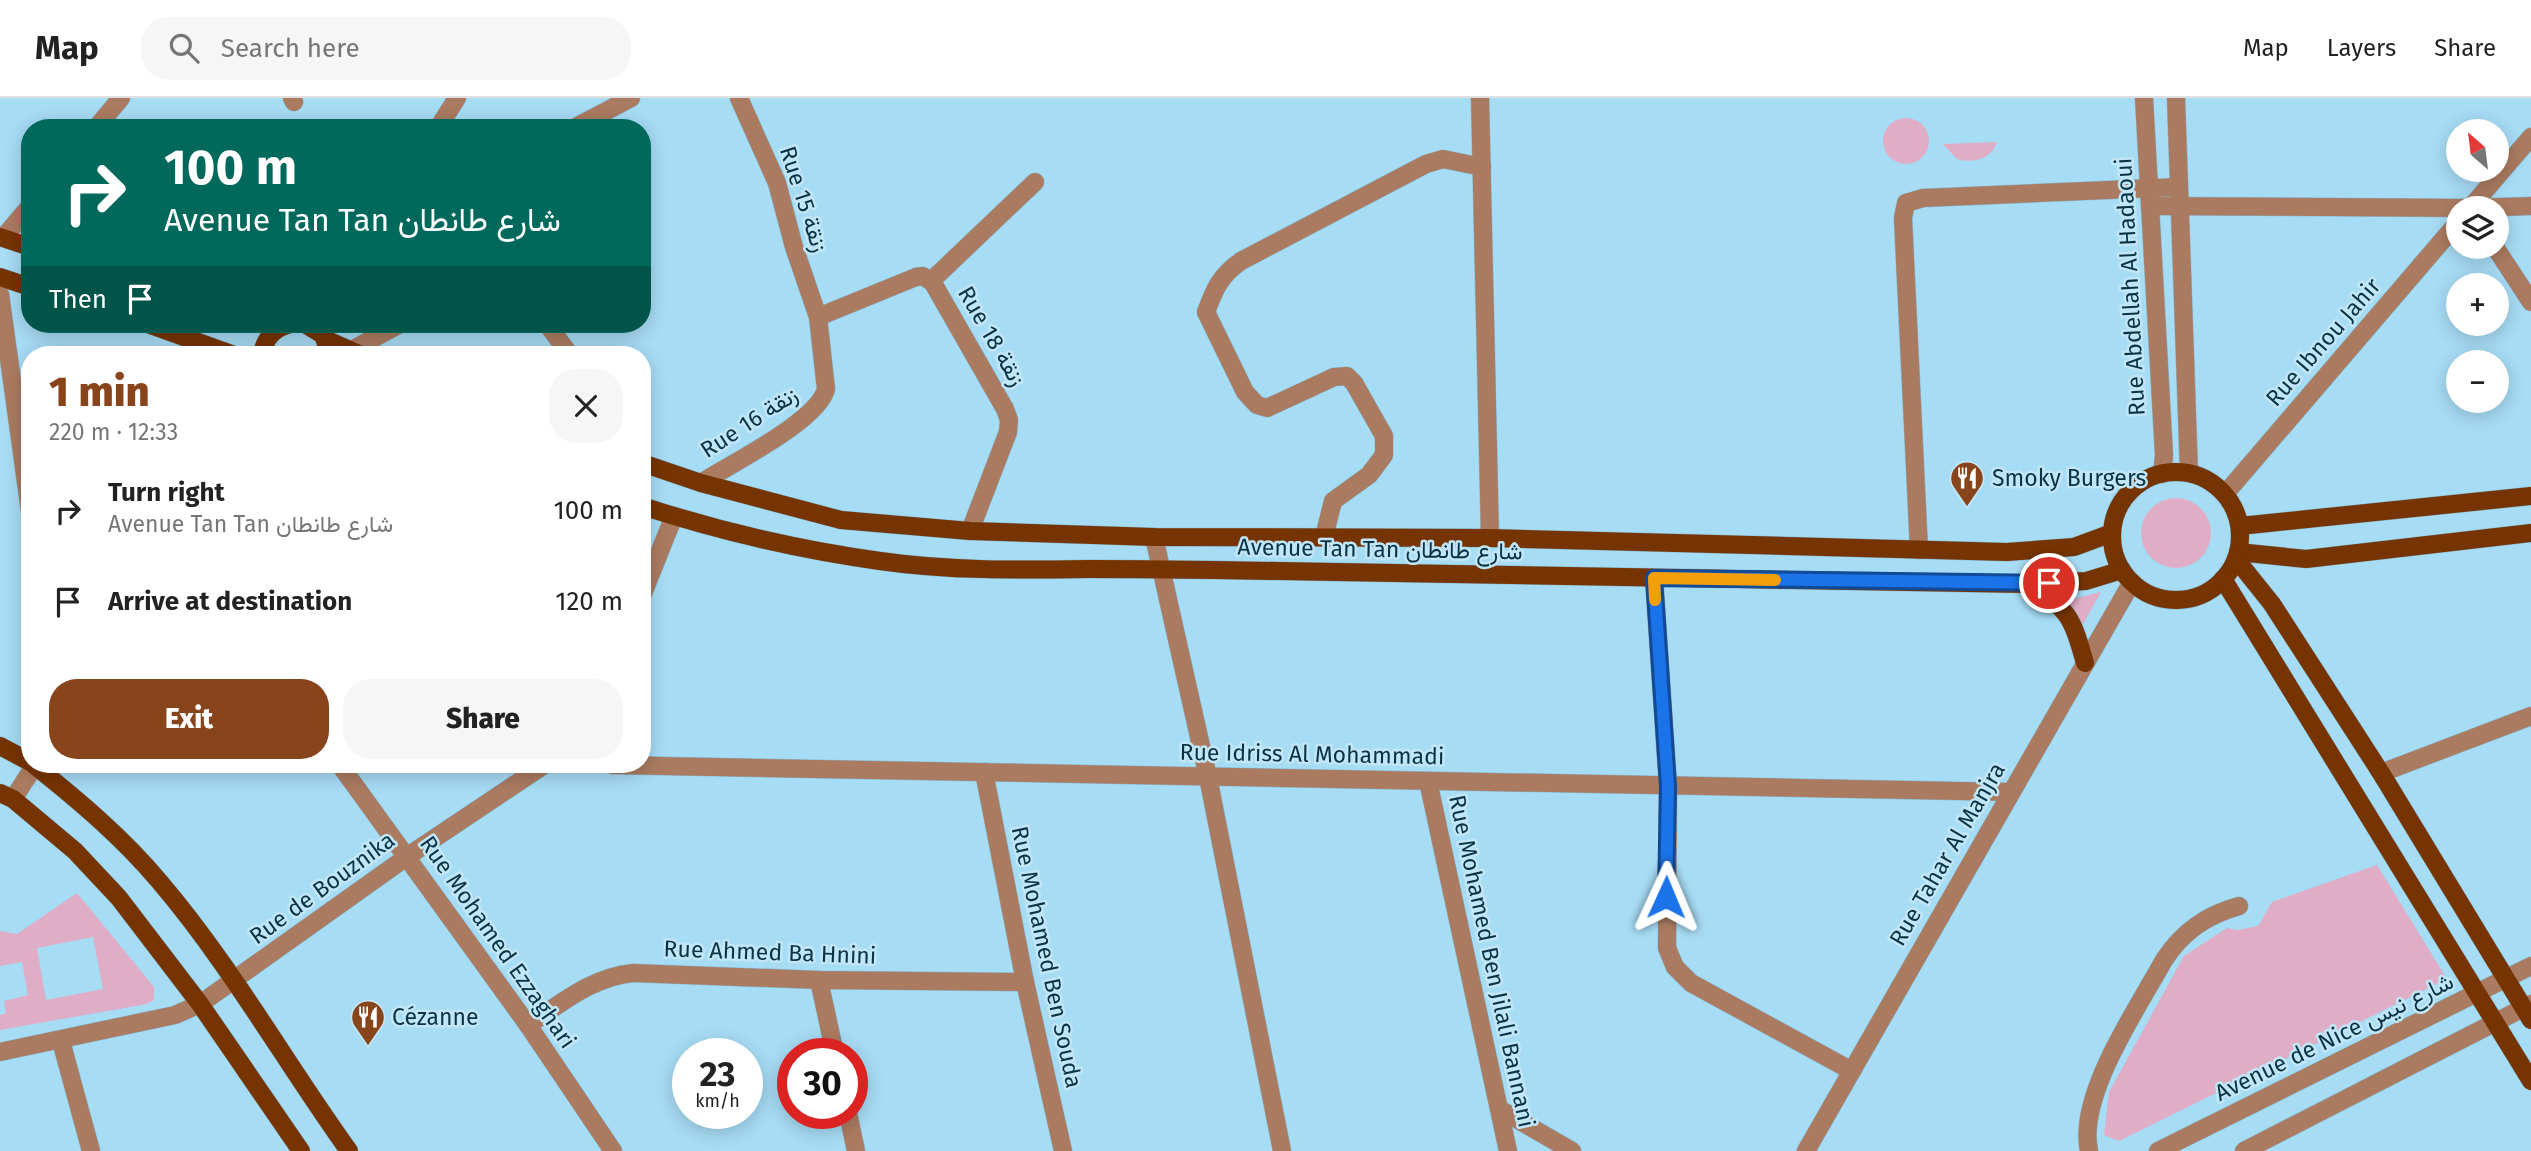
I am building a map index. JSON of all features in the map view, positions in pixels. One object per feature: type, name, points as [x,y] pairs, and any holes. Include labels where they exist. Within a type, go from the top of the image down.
[{"type":"main road","points":[[1,238],[21,244]]},
{"type":"main road","points":[[0,277],[21,284]]},
{"type":"main road","points":[[173,333],[209,346]]},
{"type":"main road","points":[[320,335],[342,346]]},
{"type":"main road","name":"Avenue Tan Tan شارع طانطان","points":[[651,466],[701,483],[841,520],[970,531],[1154,537],[1490,538],[2043,551],[2074,547],[2112,533]]},
{"type":"main road","points":[[2189,473],[2208,481],[2225,494],[2237,515],[2237,556],[2223,579],[2203,594],[2178,600],[2153,596],[2127,576],[2116,559],[2112,533],[2119,507],[2137,486],[2162,474],[2189,473]]},
{"type":"main road","points":[[2239,526],[2531,496]]},
{"type":"main road","name":"Avenue Tan Tan شارع طانطان","points":[[651,509],[779,543],[882,562],[1029,570],[1163,569],[2025,584],[2086,582],[2127,576]]},
{"type":"main road","points":[[2237,556],[2306,559],[2531,533]]},
{"type":"main road","points":[[2237,556],[2381,773],[2529,1011]]},
{"type":"main road","points":[[2223,579],[2531,1081]]},
{"type":"main road","points":[[2025,584],[2049,596],[2067,613],[2085,663]]},
{"type":"main road","points":[[0,746],[21,757]]},
{"type":"main road","points":[[43,773],[124,843],[187,915],[349,1151]]},
{"type":"main road","points":[[6,796],[75,850],[149,936],[200,1004],[300,1151]]},
{"type":"street","points":[[104,119],[121,98]]},
{"type":"street","points":[[444,119],[457,98]]},
{"type":"street","points":[[591,119],[631,98]]},
{"type":"street","name":"Rue 15 زنقة","points":[[739,98],[776,183],[818,317]]},
{"type":"street","points":[[1480,98],[1490,538]]},
{"type":"street","name":"Rue Abdellah Al Hadaoui","points":[[2144,98],[2164,455],[2162,474]]},
{"type":"street","points":[[2176,98],[2189,473]]},
{"type":"street","points":[[2480,196],[2531,137]]},
{"type":"street","points":[[1324,537],[1333,501],[1369,475],[1384,455],[1384,436],[1354,383],[1347,376],[1334,377],[1266,408],[1257,405],[1245,392],[1206,312],[1213,293],[1224,273],[1241,261],[1426,164],[1443,159],[1482,167]]},
{"type":"street","points":[[931,281],[1035,183]]},
{"type":"street","points":[[2150,197],[2179,187]]},
{"type":"street","points":[[1919,550],[1903,218],[1906,203],[1923,198],[2150,197],[2180,206],[2446,208]]},
{"type":"street","points":[[2509,207],[2531,206]]},
{"type":"street","points":[[1,238],[21,216]]},
{"type":"street","name":"Rue Ibnou Jahir","points":[[2225,494],[2446,237]]},
{"type":"street","points":[[2503,259],[2531,302]]},
{"type":"street","name":"Rue 18 زنقة","points":[[818,317],[916,277],[923,276],[931,281],[969,343],[1009,420],[1005,444],[970,531]]},
{"type":"street","points":[[0,294],[21,446]]},
{"type":"street","name":"Rue 16 زنقة","points":[[701,483],[793,427],[808,416],[824,398],[826,388],[818,317]]},
{"type":"street","points":[[367,346],[386,333]]},
{"type":"street","points":[[651,574],[674,516]]},
{"type":"street","points":[[1154,537],[1208,777],[1283,1151]]},
{"type":"street","name":"Rue Tahar Al Manjra","points":[[1805,1151],[2085,663],[2127,576]]},
{"type":"street","points":[[1654,578],[1668,786],[1667,948],[1675,967],[1691,983],[1852,1070]]},
{"type":"street","points":[[2381,773],[2531,716]]},
{"type":"street","name":"Rue Idriss Al Mohammadi","points":[[651,766],[2011,792]]},
{"type":"street","name":"Rue Mohamed Ben Souda","points":[[984,772],[1025,982],[1063,1151]]},
{"type":"street","points":[[6,796],[25,773]]},
{"type":"street","name":"Rue Mohamed Ezzaghari","points":[[346,773],[528,1025],[613,1151]]},
{"type":"street","name":"Rue de Bouznika","points":[[0,1052],[175,1016],[200,1004],[408,856],[532,773]]},
{"type":"street","name":"Rue Mohamed Ben Jilali Bannani","points":[[1428,781],[1508,1151]]},
{"type":"street","points":[[2089,1151],[2087,1138],[2091,1108],[2104,1070],[2164,960],[2192,928],[2220,912],[2239,906]]},
{"type":"street","name":"Avenue de Nice شارع نيس","points":[[2158,1151],[2531,966]]},
{"type":"street","name":"Rue Ahmed Ba Hnini","points":[[528,1025],[594,982],[614,975],[659,972],[819,980],[1025,982]]},
{"type":"street","points":[[819,980],[832,1038]]},
{"type":"street","points":[[2244,1151],[2496,1022],[2529,1011]]},
{"type":"street","points":[[61,1041],[91,1151]]},
{"type":"street","points":[[1501,1110],[1572,1151]]},
{"type":"street","points":[[851,1129],[856,1151]]},
{"type":"shaded area","points":[[1906,118],[1922,125],[1929,141],[1922,157],[1906,164],[1890,157],[1883,141],[1890,125]]},
{"type":"shaded area","points":[[1997,142],[1991,153],[1981,159],[1969,161],[1957,159],[1943,144]]},
{"type":"shaded area","points":[[2176,498],[2195,504],[2205,514],[2211,533],[2205,552],[2195,562],[2176,568],[2157,562],[2147,552],[2141,533],[2147,514],[2157,504]]},
{"type":"shaded area","points":[[2101,592],[2083,624],[2065,601]]},
{"type":"shaded area","points":[[2377,865],[2447,979],[2119,1141],[2104,1135],[2109,1092],[2184,956],[2227,928],[2238,930],[2258,926],[2272,902]]},
{"type":"shaded area","points":[[77,893],[154,987],[154,1000],[147,1004],[0,1030],[0,1015],[6,1013],[4,1001],[28,995],[22,962],[0,966],[0,931],[17,934]],"holes":[[[93,937],[103,989],[46,1000],[37,948]]]},
{"type":"slow traffic","points":[[1655,600],[1654,578],[1775,580]]},
{"type":"place","name":"Smoky Burgers","points":[[1967,508]]},
{"type":"place","name":"Cézanne","points":[[368,1047]]},
{"type":"route","points":[[1666,897],[1668,786],[1654,578],[2049,583]]}]
